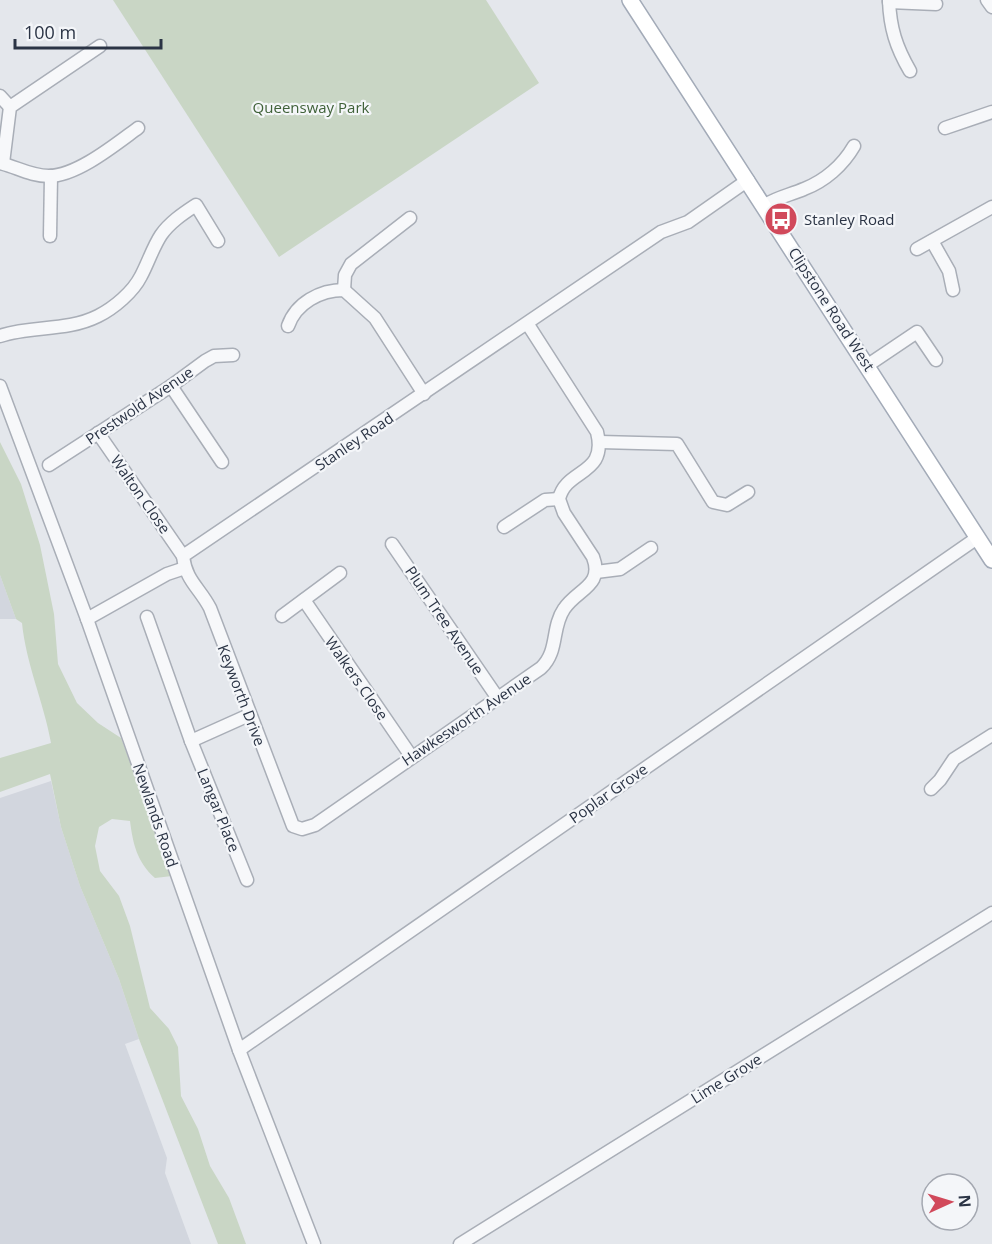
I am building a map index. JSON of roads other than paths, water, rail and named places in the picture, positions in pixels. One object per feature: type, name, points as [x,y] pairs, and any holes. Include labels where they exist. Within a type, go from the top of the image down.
[{"type":"main road","name":"Clipstone Road West","points":[[630,0],[765,205],[992,560]]},
{"type":"street","points":[[987,0],[992,7]]},
{"type":"street","points":[[910,71],[897,50],[890,28],[889,1],[936,4]]},
{"type":"street","points":[[100,46],[10,107],[2,163],[19,172],[51,176],[90,162],[138,128]]},
{"type":"street","points":[[0,96],[10,107]]},
{"type":"street","points":[[945,128],[992,112]]},
{"type":"street","points":[[765,205],[777,197],[803,190],[820,180],[844,163],[854,146]]},
{"type":"street","points":[[50,236],[51,176]]},
{"type":"street","name":"Stanley Road","points":[[87,619],[167,574],[661,232],[688,222],[748,180]]},
{"type":"street","points":[[0,336],[14,331],[79,325],[100,315],[121,300],[140,279],[161,235],[196,205],[218,241]]},
{"type":"street","points":[[917,249],[992,207]]},
{"type":"street","points":[[344,290],[345,274],[351,264],[410,218]]},
{"type":"street","points":[[932,241],[949,271],[953,290]]},
{"type":"street","points":[[288,326],[292,315],[302,305],[332,290],[344,290],[375,318],[424,394]]},
{"type":"street","points":[[527,323],[594,424],[600,442],[595,462],[564,486],[559,499],[564,513],[593,557],[596,572],[620,568],[651,548]]},
{"type":"street","points":[[868,365],[917,332],[936,360]]},
{"type":"street","name":"Prestwold Avenue","points":[[49,465],[171,386],[205,361],[214,356],[233,355]]},
{"type":"street","name":"Newlands Road","points":[[0,386],[87,619],[239,1050],[314,1244]]},
{"type":"street","points":[[171,386],[222,462]]},
{"type":"street","name":"Walton Close","points":[[98,433],[184,562]]},
{"type":"street","points":[[600,442],[671,442],[681,448],[713,502],[727,505],[748,492]]},
{"type":"street","points":[[504,527],[545,500],[559,499]]},
{"type":"street","name":"Poplar Grove","points":[[239,1050],[977,538]]},
{"type":"street","name":"Plum Tree Avenue","points":[[392,544],[497,697]]},
{"type":"street","name":"Keyworth Drive","points":[[184,562],[188,579],[203,595],[210,608],[293,826]]},
{"type":"street","name":"Hawkesworth Avenue","points":[[293,826],[302,829],[315,825],[550,659],[560,616],[575,597],[590,586],[596,572]]},
{"type":"street","points":[[282,616],[340,573]]},
{"type":"street","name":"Walkers Close","points":[[303,600],[411,756]]},
{"type":"street","name":"Langar Place","points":[[147,617],[191,741],[247,880]]},
{"type":"street","points":[[191,741],[249,715]]},
{"type":"street","points":[[931,789],[954,759],[992,735]]},
{"type":"street","name":"Lime Grove","points":[[460,1244],[992,913]]},
{"type":"place","name":"Stanley Road","points":[[781,219]]},
{"type":"park label","name":"Queensway Park","points":[[311,107]]}]
